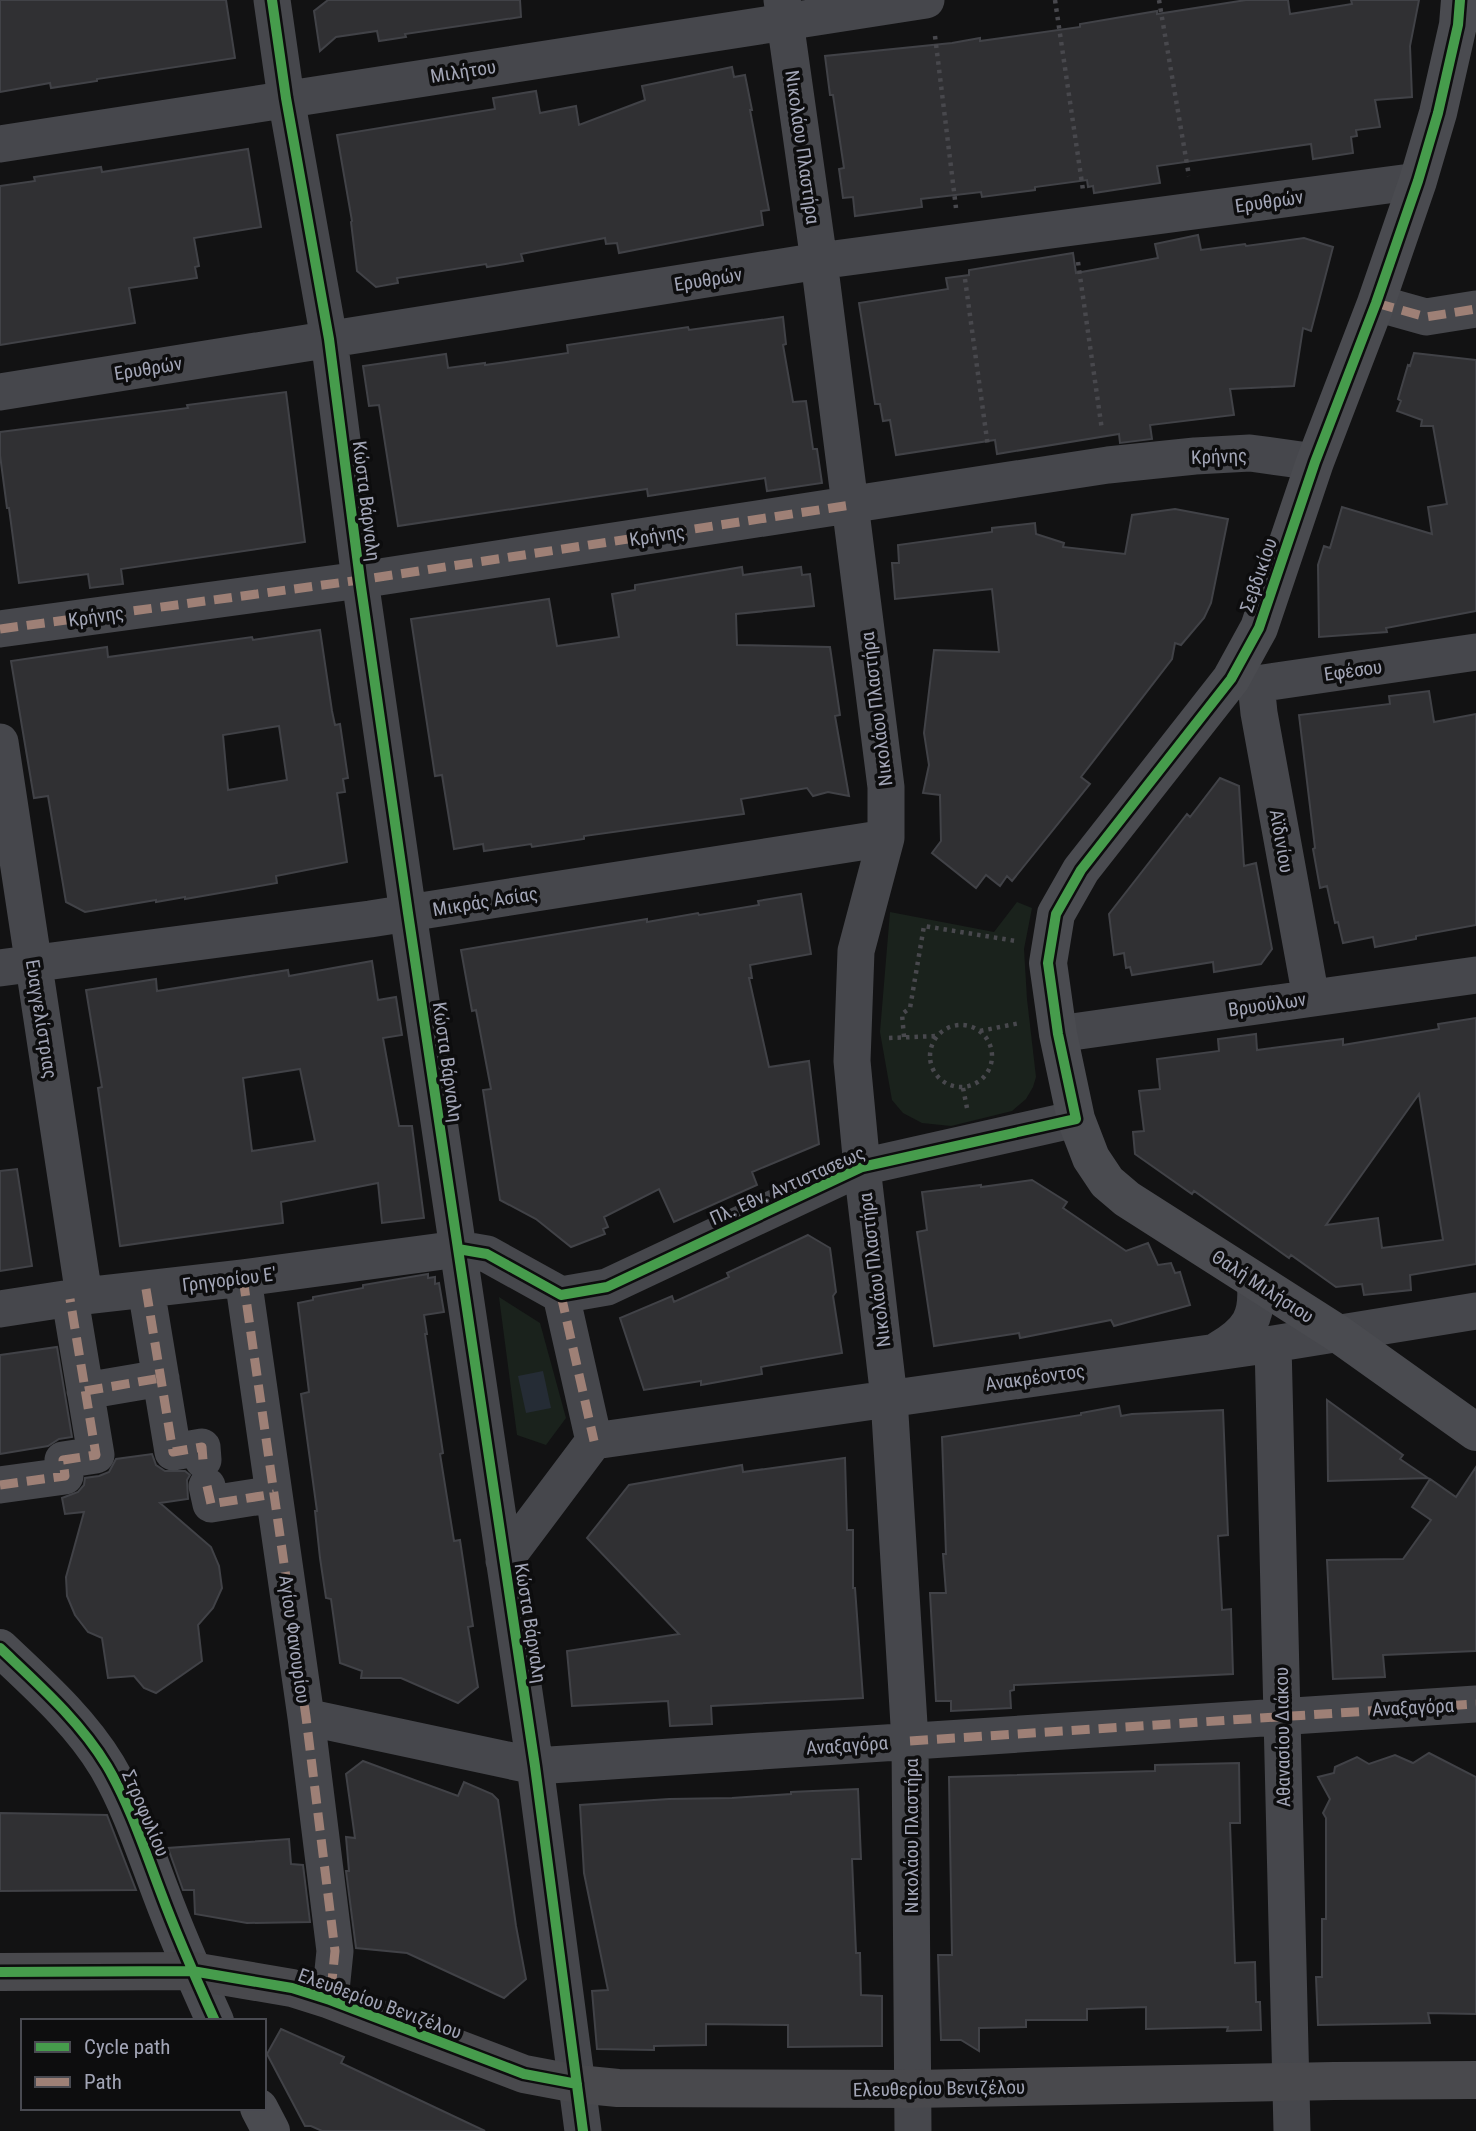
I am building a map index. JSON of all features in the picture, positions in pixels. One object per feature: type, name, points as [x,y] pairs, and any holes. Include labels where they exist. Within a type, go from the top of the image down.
[{"type":"main road","name":"Ελευθερίου Βενιζέλου","points":[[0,1972],[192,1971],[292,1988],[524,2074],[618,2088],[913,2090],[1292,2081],[1476,2080]]},
{"type":"street","name":"Κώστα Βάρναλη","points":[[272,0],[286,98],[329,339],[360,580],[408,913],[535,1766],[583,2131]]},
{"type":"street","name":"Σεβδικίου","points":[[1076,1119],[1058,1034],[1048,963],[1056,914],[1081,870],[1243,682],[1315,462],[1376,303],[1418,181],[1438,113],[1458,25],[1460,0]]},
{"type":"street","name":"Μιλήτου","points":[[0,144],[286,98],[784,11],[930,16]]},
{"type":"street","name":"Νικολάου Πλαστήρα","points":[[784,11],[820,261],[886,787],[886,838],[856,951],[852,1061],[889,1398],[910,1741],[913,2131]]},
{"type":"street","name":"Ερυθρών","points":[[0,392],[820,261],[1418,181]]},
{"type":"street","points":[[1376,303],[1426,317],[1476,309]]},
{"type":"street","name":"Κρήνης","points":[[0,629],[360,580],[1108,465],[1250,453],[1315,462]]},
{"type":"street","name":"Εφέσου","points":[[1243,682],[1476,652]]},
{"type":"street","name":"Αϊδινίου","points":[[1243,682],[1258,713],[1311,998]]},
{"type":"street","name":"Ευαγγελίστριας","points":[[0,742],[17,966],[77,1298],[85,1391],[96,1455],[63,1460],[65,1476],[0,1485]]},
{"type":"street","name":"Μικράς Ασίας","points":[[17,966],[408,913],[886,838]]},
{"type":"street","name":"Βρυούλων","points":[[1058,1034],[1476,975]]},
{"type":"street","name":"Πλ. Εθν. Αντιστασεως","points":[[561,1295],[607,1287],[862,1167],[1076,1119]]},
{"type":"street","name":"Θαλή Μιλήσιου","points":[[1076,1119],[1091,1158],[1107,1182],[1127,1199],[1337,1333],[1476,1432]]},
{"type":"street","points":[[458,1249],[487,1254],[561,1295],[594,1441],[504,1561]]},
{"type":"street","name":"Γρηγορίου Ε'","points":[[0,1309],[458,1249]]},
{"type":"street","name":"Αγίου Φανουρίου","points":[[243,1278],[306,1717],[335,1951],[330,2000]]},
{"type":"street","points":[[1219,1350],[1236,1340],[1247,1329],[1255,1311],[1255,1280]]},
{"type":"street","points":[[146,1289],[173,1452],[202,1447],[211,1504],[274,1493]]},
{"type":"street","name":"Ανακρέοντος","points":[[594,1441],[1273,1344],[1476,1311]]},
{"type":"street","name":"Αθανασίου Διάκου","points":[[1273,1344],[1292,2131]]},
{"type":"street","points":[[85,1391],[161,1378]]},
{"type":"street","name":"Στροφυλίου","points":[[0,1648],[61,1707],[108,1768],[130,1813],[192,1971],[214,2019]]},
{"type":"street","name":"Αναξαγόρα","points":[[306,1717],[535,1766],[1476,1703]]},
{"type":"street","points":[[260,2110],[271,2131]]},
{"type":"path","points":[[1055,0],[1108,465]]},
{"type":"path","points":[[1159,0],[1194,211]]},
{"type":"path","points":[[930,16],[960,242]]},
{"type":"path","points":[[966,286],[993,484]]},
{"type":"path","points":[[904,1037],[902,1014],[910,1009],[924,926],[1051,946]]},
{"type":"path","points":[[853,1040],[937,1036],[946,1028],[971,1026],[980,1031],[989,1042],[991,1066],[985,1077],[963,1088],[940,1080],[929,1058],[931,1046],[937,1036]]},
{"type":"shaded area","points":[[1017,902],[1032,908],[1024,949],[1036,1077],[1033,1087],[1026,1099],[1012,1111],[951,1126],[922,1123],[903,1113],[892,1100],[880,1032],[890,912],[994,932]]},
{"type":"shaded area","points":[[499,1297],[540,1323],[566,1418],[546,1445],[517,1435]]},
{"type":"shaded area","points":[[543,1371],[551,1408],[526,1413],[518,1376]]},
{"type":"building","points":[[0,0],[226,0],[235,58],[51,88],[50,83],[0,92]]},
{"type":"building","points":[[328,0],[520,0],[521,17],[405,34],[406,37],[379,41],[377,31],[336,37],[320,51],[314,11]]},
{"type":"building","points":[[1246,0],[1288,0],[1290,14],[1352,4],[1351,0],[1419,0],[1410,46],[1412,97],[1375,100],[1380,127],[1356,130],[1357,136],[1351,137],[1353,153],[1313,159],[1311,144],[1157,166],[1160,183],[1094,193],[1093,186],[1088,187],[1087,180],[982,197],[981,192],[921,199],[922,207],[855,216],[853,197],[843,198],[839,169],[844,168],[825,56],[980,38],[980,41],[1080,27],[1080,24],[1157,11],[1157,14]]},
{"type":"building","points":[[732,67],[734,77],[745,75],[752,110],[769,210],[761,211],[763,225],[619,253],[617,243],[606,244],[605,238],[521,254],[523,261],[397,278],[398,283],[376,287],[357,271],[352,221],[337,135],[495,109],[493,98],[536,91],[540,113],[576,106],[579,125],[645,100],[642,86]]},
{"type":"building","points":[[248,149],[261,227],[194,238],[199,266],[195,267],[197,278],[129,288],[135,323],[0,345],[0,186],[35,181],[34,177],[101,167],[102,172]]},
{"type":"building","points":[[1198,235],[1201,250],[1304,238],[1333,247],[1311,331],[1303,328],[1294,386],[1230,389],[1234,415],[1150,425],[1152,439],[1120,443],[1119,434],[997,454],[995,440],[896,455],[890,420],[883,421],[880,404],[875,404],[859,303],[948,289],[946,278],[969,275],[969,270],[1073,253],[1076,273],[1158,258],[1155,244]]},
{"type":"building","points":[[783,317],[786,344],[783,345],[793,402],[806,401],[813,449],[817,449],[822,483],[767,491],[765,478],[648,496],[647,489],[398,526],[379,405],[369,406],[363,366],[446,354],[448,368],[485,365],[568,353],[567,345],[688,327],[689,330]]},
{"type":"building","points":[[1414,353],[1476,360],[1476,611],[1386,628],[1387,632],[1319,637],[1318,565],[1324,546],[1330,548],[1342,507],[1432,534],[1428,507],[1447,504],[1433,426],[1421,426],[1422,420],[1397,411],[1401,401],[1398,399]]},
{"type":"building","points":[[286,392],[305,542],[121,569],[123,584],[90,588],[88,574],[19,583],[0,455],[0,432],[188,408],[187,405]]},
{"type":"building","points":[[1175,509],[1228,519],[1211,603],[1204,618],[1181,645],[1175,643],[1172,659],[1081,777],[1090,784],[1012,881],[1007,876],[1000,886],[986,875],[976,888],[932,853],[941,841],[940,795],[923,793],[929,765],[924,733],[934,650],[999,652],[992,589],[895,599],[892,563],[899,563],[898,545],[1035,523],[1036,534],[1064,543],[1063,547],[1125,554],[1132,515]]},
{"type":"building","points":[[742,567],[743,575],[801,567],[802,575],[810,574],[814,606],[736,614],[737,645],[830,647],[840,715],[835,716],[849,796],[828,792],[813,796],[807,788],[741,799],[744,814],[584,836],[584,839],[532,847],[531,844],[484,851],[483,844],[454,849],[442,775],[435,776],[411,619],[549,599],[557,646],[619,637],[612,594],[635,590],[635,585]]},
{"type":"building","points":[[320,630],[332,711],[335,725],[340,724],[348,778],[343,779],[345,792],[337,793],[347,862],[276,876],[277,883],[185,899],[156,900],[85,912],[66,902],[48,796],[34,798],[11,661],[107,647],[108,657],[252,637],[253,640]],"holes":[[[279,726],[287,780],[228,790],[223,735]]]},
{"type":"building","points":[[1429,691],[1434,722],[1476,714],[1476,925],[1375,947],[1373,937],[1343,943],[1338,922],[1335,923],[1327,886],[1320,888],[1313,849],[1299,715],[1390,704],[1389,696]]},
{"type":"building","points":[[1220,778],[1239,786],[1244,866],[1256,863],[1272,949],[1261,964],[1214,972],[1213,962],[1132,975],[1130,967],[1126,968],[1124,953],[1114,955],[1109,914],[1187,814],[1190,817]]},
{"type":"building","points":[[801,894],[811,954],[750,965],[752,978],[749,978],[769,1067],[809,1061],[819,1144],[752,1172],[757,1185],[674,1222],[659,1189],[604,1217],[608,1227],[603,1229],[605,1234],[571,1247],[536,1219],[500,1200],[483,1090],[491,1089],[476,1010],[472,1011],[461,950],[647,919],[647,922],[698,913],[699,915],[759,905],[758,901]]},
{"type":"building","points":[[372,961],[378,1000],[396,997],[402,1035],[383,1038],[399,1126],[412,1126],[424,1218],[382,1223],[378,1183],[281,1202],[283,1223],[120,1246],[98,1088],[102,1087],[86,990],[156,979],[157,991],[288,970],[289,976]],"holes":[[[300,1069],[315,1141],[252,1151],[243,1078]]]},
{"type":"building","points":[[1476,1018],[1476,1264],[1410,1275],[1411,1290],[1364,1295],[1362,1284],[1336,1287],[1135,1154],[1133,1132],[1144,1131],[1139,1091],[1160,1089],[1157,1059],[1219,1051],[1218,1039],[1256,1034],[1257,1050],[1343,1039],[1343,1045],[1439,1029],[1438,1024]],"holes":[[[1419,1094],[1443,1240],[1382,1248],[1378,1218],[1326,1225]]]},
{"type":"building","points":[[17,1169],[32,1266],[0,1271],[0,1171]]},
{"type":"building","points":[[1032,1180],[1067,1202],[1063,1208],[1126,1251],[1148,1243],[1158,1265],[1171,1263],[1175,1273],[1180,1272],[1190,1305],[1114,1326],[1111,1320],[1020,1338],[1019,1333],[934,1346],[917,1232],[927,1230],[922,1192]]},
{"type":"building","points":[[808,1235],[830,1248],[836,1292],[833,1296],[842,1353],[761,1367],[762,1374],[701,1385],[701,1381],[644,1390],[620,1318],[672,1296],[674,1302],[729,1277],[727,1273]]},
{"type":"building","points":[[428,1274],[428,1278],[435,1277],[435,1284],[439,1283],[444,1312],[424,1315],[425,1334],[454,1541],[460,1540],[473,1626],[468,1627],[478,1687],[458,1703],[401,1678],[361,1678],[362,1671],[340,1663],[331,1599],[326,1598],[320,1558],[317,1511],[301,1394],[309,1392],[298,1303],[313,1300],[313,1297],[363,1288],[363,1285]]},
{"type":"building","points":[[57,1347],[72,1437],[59,1439],[48,1446],[0,1454],[0,1355]]},
{"type":"building","points":[[1327,1400],[1403,1455],[1400,1459],[1428,1478],[1328,1481]]},
{"type":"building","points":[[1119,1406],[1121,1416],[1223,1410],[1228,1535],[1218,1536],[1222,1610],[1231,1609],[1233,1674],[1014,1685],[1014,1690],[1010,1691],[1011,1708],[951,1711],[951,1701],[936,1701],[930,1593],[946,1593],[942,1437],[1081,1415]]},
{"type":"building","points":[[152,1454],[156,1465],[165,1471],[185,1471],[190,1475],[187,1480],[188,1499],[160,1503],[211,1547],[219,1566],[222,1588],[213,1608],[198,1625],[202,1661],[156,1693],[144,1688],[134,1676],[108,1678],[102,1638],[88,1632],[75,1615],[67,1596],[66,1577],[84,1512],[65,1514],[62,1498],[78,1492],[84,1485],[85,1478],[109,1472],[116,1459]]},
{"type":"building","points":[[845,1458],[847,1530],[853,1530],[853,1588],[863,1698],[711,1706],[712,1724],[670,1726],[668,1701],[572,1706],[567,1651],[679,1634],[587,1538],[629,1485],[742,1465],[743,1472]]},
{"type":"building","points":[[1476,1467],[1476,1651],[1383,1655],[1385,1677],[1333,1679],[1327,1560],[1403,1559],[1431,1520],[1412,1507],[1430,1479],[1456,1497]]},
{"type":"building","points":[[1429,1753],[1476,1777],[1476,2014],[1428,2013],[1430,2023],[1318,2025],[1316,1977],[1322,1977],[1322,1919],[1326,1919],[1326,1818],[1323,1813],[1330,1799],[1318,1777],[1334,1773],[1335,1767],[1357,1757],[1369,1764],[1395,1755],[1413,1763]]},
{"type":"building","points":[[363,1761],[458,1796],[464,1782],[492,1794],[498,1800],[526,1979],[504,1998],[407,1953],[356,1948],[346,1871],[349,1871],[346,1837],[355,1838],[346,1774]]},
{"type":"building","points":[[1239,1763],[1240,1823],[1230,1823],[1235,1963],[1255,1962],[1256,2002],[1260,2002],[1261,2030],[1227,2031],[1228,2027],[1146,2029],[1146,2007],[1087,2009],[1087,2020],[1026,2020],[1026,2027],[979,2028],[979,2051],[961,2040],[941,2040],[938,1955],[952,1955],[949,1777],[1155,1771],[1155,1765]]},
{"type":"building","points":[[858,1789],[861,1859],[852,1859],[856,1953],[860,1953],[861,1995],[882,1996],[882,2046],[788,2047],[788,2025],[706,2024],[706,2045],[654,2046],[654,2050],[597,2049],[592,1991],[608,1990],[584,1873],[580,1805]]},
{"type":"building","points":[[0,1813],[107,1815],[136,1890],[0,1891]]},
{"type":"building","points":[[289,1839],[291,1864],[303,1865],[310,1922],[247,1923],[195,1914],[194,1890],[183,1890],[168,1848]]},
{"type":"building","points":[[281,2029],[344,2057],[341,2063],[485,2131],[322,2131],[305,2126],[267,2054]]},
{"type":"marked path","points":[[1376,303],[1426,317],[1476,309]]},
{"type":"marked path","points":[[0,629],[360,580],[851,505]]},
{"type":"marked path","points":[[243,1278],[306,1717],[335,1951],[330,2000]]},
{"type":"marked path","points":[[146,1289],[173,1452],[202,1447],[203,1460]]},
{"type":"marked path","points":[[561,1295],[594,1441]]},
{"type":"marked path","points":[[0,1485],[65,1476],[63,1460],[96,1455],[70,1299]]},
{"type":"marked path","points":[[85,1391],[161,1378]]},
{"type":"marked path","points":[[207,1486],[211,1504],[274,1494]]},
{"type":"marked path","points":[[910,1741],[1476,1704]]},
{"type":"cycle path","points":[[272,0],[286,98],[329,339],[360,580],[408,913],[535,1766],[583,2131]]},
{"type":"cycle path","points":[[458,1249],[487,1254],[561,1295],[607,1287],[862,1167],[1076,1119],[1058,1034],[1048,963],[1056,914],[1081,870],[1231,679],[1259,628],[1315,462],[1376,303],[1418,181],[1438,113],[1458,25],[1460,0]]},
{"type":"cycle path","points":[[0,1648],[71,1718],[107,1766],[130,1812],[214,2019]]},
{"type":"cycle path","points":[[0,1972],[192,1971],[292,1988],[524,2074],[577,2084]]}]
